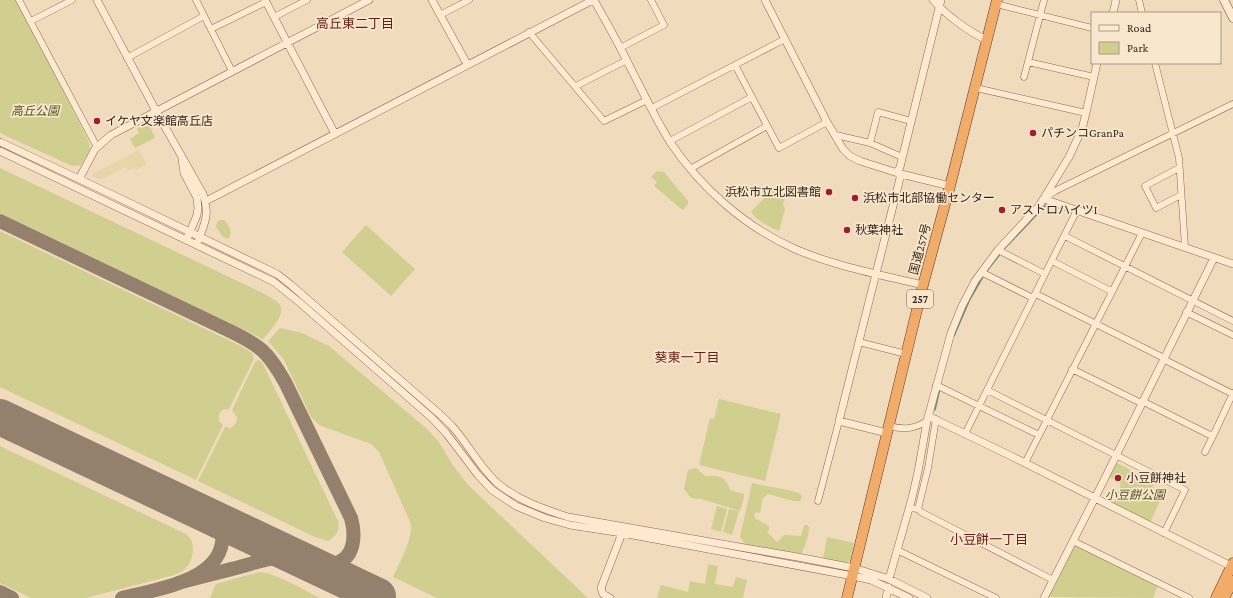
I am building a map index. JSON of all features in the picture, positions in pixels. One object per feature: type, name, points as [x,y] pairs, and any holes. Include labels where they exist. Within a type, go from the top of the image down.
[{"type":"highway","name":"国道257号","points":[[847,598],[923,285],[976,88],[997,2]]},
{"type":"highway","points":[[1216,598],[1232,565]]},
{"type":"highway","points":[[1224,598],[1233,581]]},
{"type":"main road","points":[[1224,0],[1231,8],[1233,18]]},
{"type":"street","points":[[19,0],[97,147]]},
{"type":"street","points":[[30,22],[72,0]]},
{"type":"street","points":[[97,0],[156,112],[182,159],[189,167],[206,201],[207,215],[198,241]]},
{"type":"street","points":[[196,0],[232,71]]},
{"type":"street","points":[[274,17],[307,0]]},
{"type":"street","points":[[79,179],[97,147],[111,135],[369,0]]},
{"type":"street","points":[[432,0],[467,64]]},
{"type":"street","points":[[440,15],[469,0]]},
{"type":"street","points":[[206,201],[467,64],[593,0],[670,141],[690,169],[733,211],[769,235],[795,249],[876,274],[923,285]]},
{"type":"street","points":[[620,48],[664,25],[651,0]]},
{"type":"street","points":[[765,0],[827,122],[843,149],[850,156],[860,161],[950,186]]},
{"type":"street","points":[[933,0],[940,3],[980,37],[987,40]]},
{"type":"street","points":[[1024,77],[1044,0]]},
{"type":"street","points":[[1114,12],[1116,0]]},
{"type":"street","points":[[1139,0],[1142,12]]},
{"type":"street","points":[[211,29],[266,1],[335,134]]},
{"type":"street","points":[[997,2],[1091,28]]},
{"type":"street","points":[[818,501],[893,208],[902,157],[940,3]]},
{"type":"street","points":[[127,58],[204,16]]},
{"type":"street","points":[[529,32],[604,121],[647,100]]},
{"type":"street","points":[[652,108],[784,39]]},
{"type":"street","points":[[576,86],[627,60]]},
{"type":"street","points":[[1028,62],[1094,77]]},
{"type":"street","points":[[889,579],[909,508],[918,472],[928,419],[939,386],[951,333],[962,306],[975,282],[984,274],[1000,252],[1035,211],[1044,199],[1069,157],[1082,129],[1097,64]]},
{"type":"street","points":[[1155,64],[1177,150],[1185,248]]},
{"type":"street","points":[[735,65],[779,148],[827,122]]},
{"type":"street","points":[[976,88],[1086,113]]},
{"type":"street","points":[[670,141],[752,97]]},
{"type":"street","points":[[1044,199],[1055,191],[1233,104]]},
{"type":"street","points":[[870,143],[878,112],[911,121]]},
{"type":"street","points":[[690,169],[767,126]]},
{"type":"street","points":[[836,135],[870,143],[902,157]]},
{"type":"street","points":[[0,142],[79,179],[188,237]]},
{"type":"street","points":[[0,151],[198,241],[274,282],[432,418],[492,490],[516,506],[545,518],[570,525],[622,529],[889,579],[927,598]]},
{"type":"street","points":[[182,159],[184,173],[197,198],[198,208],[197,215],[188,237]]},
{"type":"street","points":[[1179,168],[1145,186],[1156,208],[1181,195]]},
{"type":"street","points":[[1044,199],[1233,264]]},
{"type":"street","points":[[965,434],[1077,210]]},
{"type":"street","points":[[1025,463],[1111,291],[1142,233]]},
{"type":"street","points":[[1065,236],[1233,320]]},
{"type":"street","points":[[1000,252],[1045,274]]},
{"type":"street","points":[[1044,598],[1214,258]]},
{"type":"street","points":[[1052,261],[1111,291]]},
{"type":"street","points":[[984,274],[1095,324],[1232,396],[1205,452]]},
{"type":"street","points":[[1186,312],[1233,335]]},
{"type":"street","points":[[859,342],[906,354]]},
{"type":"street","points":[[1072,368],[1210,435],[1214,434]]},
{"type":"street","points":[[939,386],[1039,435]]},
{"type":"street","points":[[987,390],[1185,490],[1164,533]]},
{"type":"street","points":[[839,421],[888,430],[908,429],[919,426],[928,419],[936,419],[1164,533],[1232,565]]},
{"type":"street","points":[[918,509],[928,468],[936,419]]},
{"type":"street","points":[[909,508],[918,509],[921,512],[1054,580]]},
{"type":"street","points":[[610,598],[603,594],[601,588],[622,529]]},
{"type":"street","points":[[1073,541],[1189,598]]},
{"type":"street","points":[[897,550],[996,598]]},
{"type":"street","points":[[854,572],[909,598]]},
{"type":"street","points":[[886,598],[888,587]]},
{"type":"shaded area","points":[[139,150],[147,164],[136,170],[135,168],[128,171],[126,167],[101,180],[92,176],[92,174]]},
{"type":"green space","name":"高丘公園","points":[[0,0],[16,0],[89,142],[90,150],[81,165],[72,166],[0,133]]},
{"type":"green space","points":[[143,125],[150,127],[155,138],[135,148],[130,139],[139,133],[137,129]]},
{"type":"green space","points":[[0,168],[267,295],[280,305],[281,314],[279,318],[273,328],[263,339],[0,213]]},
{"type":"green space","points":[[657,171],[664,172],[688,201],[688,204],[684,209],[681,209],[654,186],[657,182],[651,177]]},
{"type":"green space","points":[[769,191],[778,193],[785,198],[783,204],[785,209],[779,231],[760,221],[751,212],[765,198]]},
{"type":"green space","points":[[224,220],[228,224],[230,229],[231,234],[228,239],[223,237],[216,227],[217,222]]},
{"type":"green space","points":[[366,225],[415,269],[391,296],[342,252]]},
{"type":"green space","points":[[0,231],[241,346],[252,353],[254,359],[229,409],[222,410],[219,414],[219,421],[223,425],[196,480],[0,387]]},
{"type":"green space","points":[[280,328],[302,333],[329,346],[427,429],[439,442],[452,464],[469,486],[588,598],[437,598],[393,577],[408,544],[411,524],[379,452],[371,444],[319,425],[311,417],[284,360],[268,341]]},
{"type":"green space","points":[[258,360],[262,362],[338,521],[337,533],[328,541],[315,537],[198,481],[225,427],[231,428],[236,423],[237,417],[232,410],[255,362]]},
{"type":"green space","points":[[719,399],[781,414],[765,481],[699,465],[710,418],[714,419]]},
{"type":"green space","points":[[0,446],[186,534],[193,546],[192,556],[188,565],[183,571],[174,575],[86,598],[31,598],[0,583]]},
{"type":"green space","name":"小豆餅公園","points":[[1117,463],[1155,483],[1152,489],[1163,494],[1150,523],[1113,505],[1121,484],[1109,477]]},
{"type":"green space","points":[[696,468],[705,476],[720,477],[726,481],[730,490],[744,494],[740,511],[701,499],[691,498],[684,489],[688,470]]},
{"type":"green space","points":[[752,483],[789,490],[801,494],[802,497],[800,501],[794,501],[768,494],[763,498],[760,513],[756,512],[754,514],[755,518],[769,526],[769,530],[767,532],[777,542],[784,535],[801,536],[804,525],[807,525],[809,527],[808,534],[801,554],[746,545],[740,537]]},
{"type":"green space","points":[[717,506],[727,509],[721,532],[711,529]]},
{"type":"green space","points":[[729,509],[739,511],[732,535],[723,532]]},
{"type":"green space","points":[[827,537],[854,543],[850,561],[843,563],[823,559]]},
{"type":"green space","points":[[1075,543],[1158,585],[1153,598],[1049,597]]},
{"type":"green space","points":[[708,564],[718,566],[715,584],[733,587],[736,577],[747,580],[743,598],[657,598],[661,585],[688,592],[690,581],[705,584]]},
{"type":"green space","points":[[259,572],[273,575],[320,598],[210,598],[216,584]]},
{"type":"waterway","points":[[1003,250],[1046,205]]},
{"type":"waterway","points":[[986,272],[1001,253]]},
{"type":"waterway","points":[[954,336],[970,299],[984,275]]},
{"type":"waterway","points":[[935,410],[940,388]]},
{"type":"taxiway","points":[[0,221],[230,331],[249,341],[263,351],[274,363],[285,382],[351,518],[353,543],[349,554],[345,559],[339,562],[326,564],[285,557],[274,558],[178,583]]},
{"type":"taxiway","points":[[122,598],[181,582],[208,567],[217,556],[222,543],[222,534],[213,520],[206,515]]},
{"type":"taxiway","points":[[0,592],[12,598]]},
{"type":"runway","points":[[0,417],[378,596]]},
{"type":"place","name":"イケヤ文楽館高丘店","points":[[97,121]]},
{"type":"place","name":"パチンコGranPa","points":[[1033,133]]},
{"type":"place","name":"浜松市立北図書館","points":[[829,192]]},
{"type":"place","name":"浜松市北部協働センター","points":[[855,198]]},
{"type":"place","name":"アストロハイツI","points":[[1002,210]]},
{"type":"place","name":"秋葉神社","points":[[847,230]]},
{"type":"place","name":"小豆餅神社","points":[[1118,478]]},
{"type":"district","name":"高丘東二丁目","points":[[355,23]]},
{"type":"district","name":"葵東一丁目","points":[[687,357]]},
{"type":"district","name":"小豆餅一丁目","points":[[989,539]]}]
